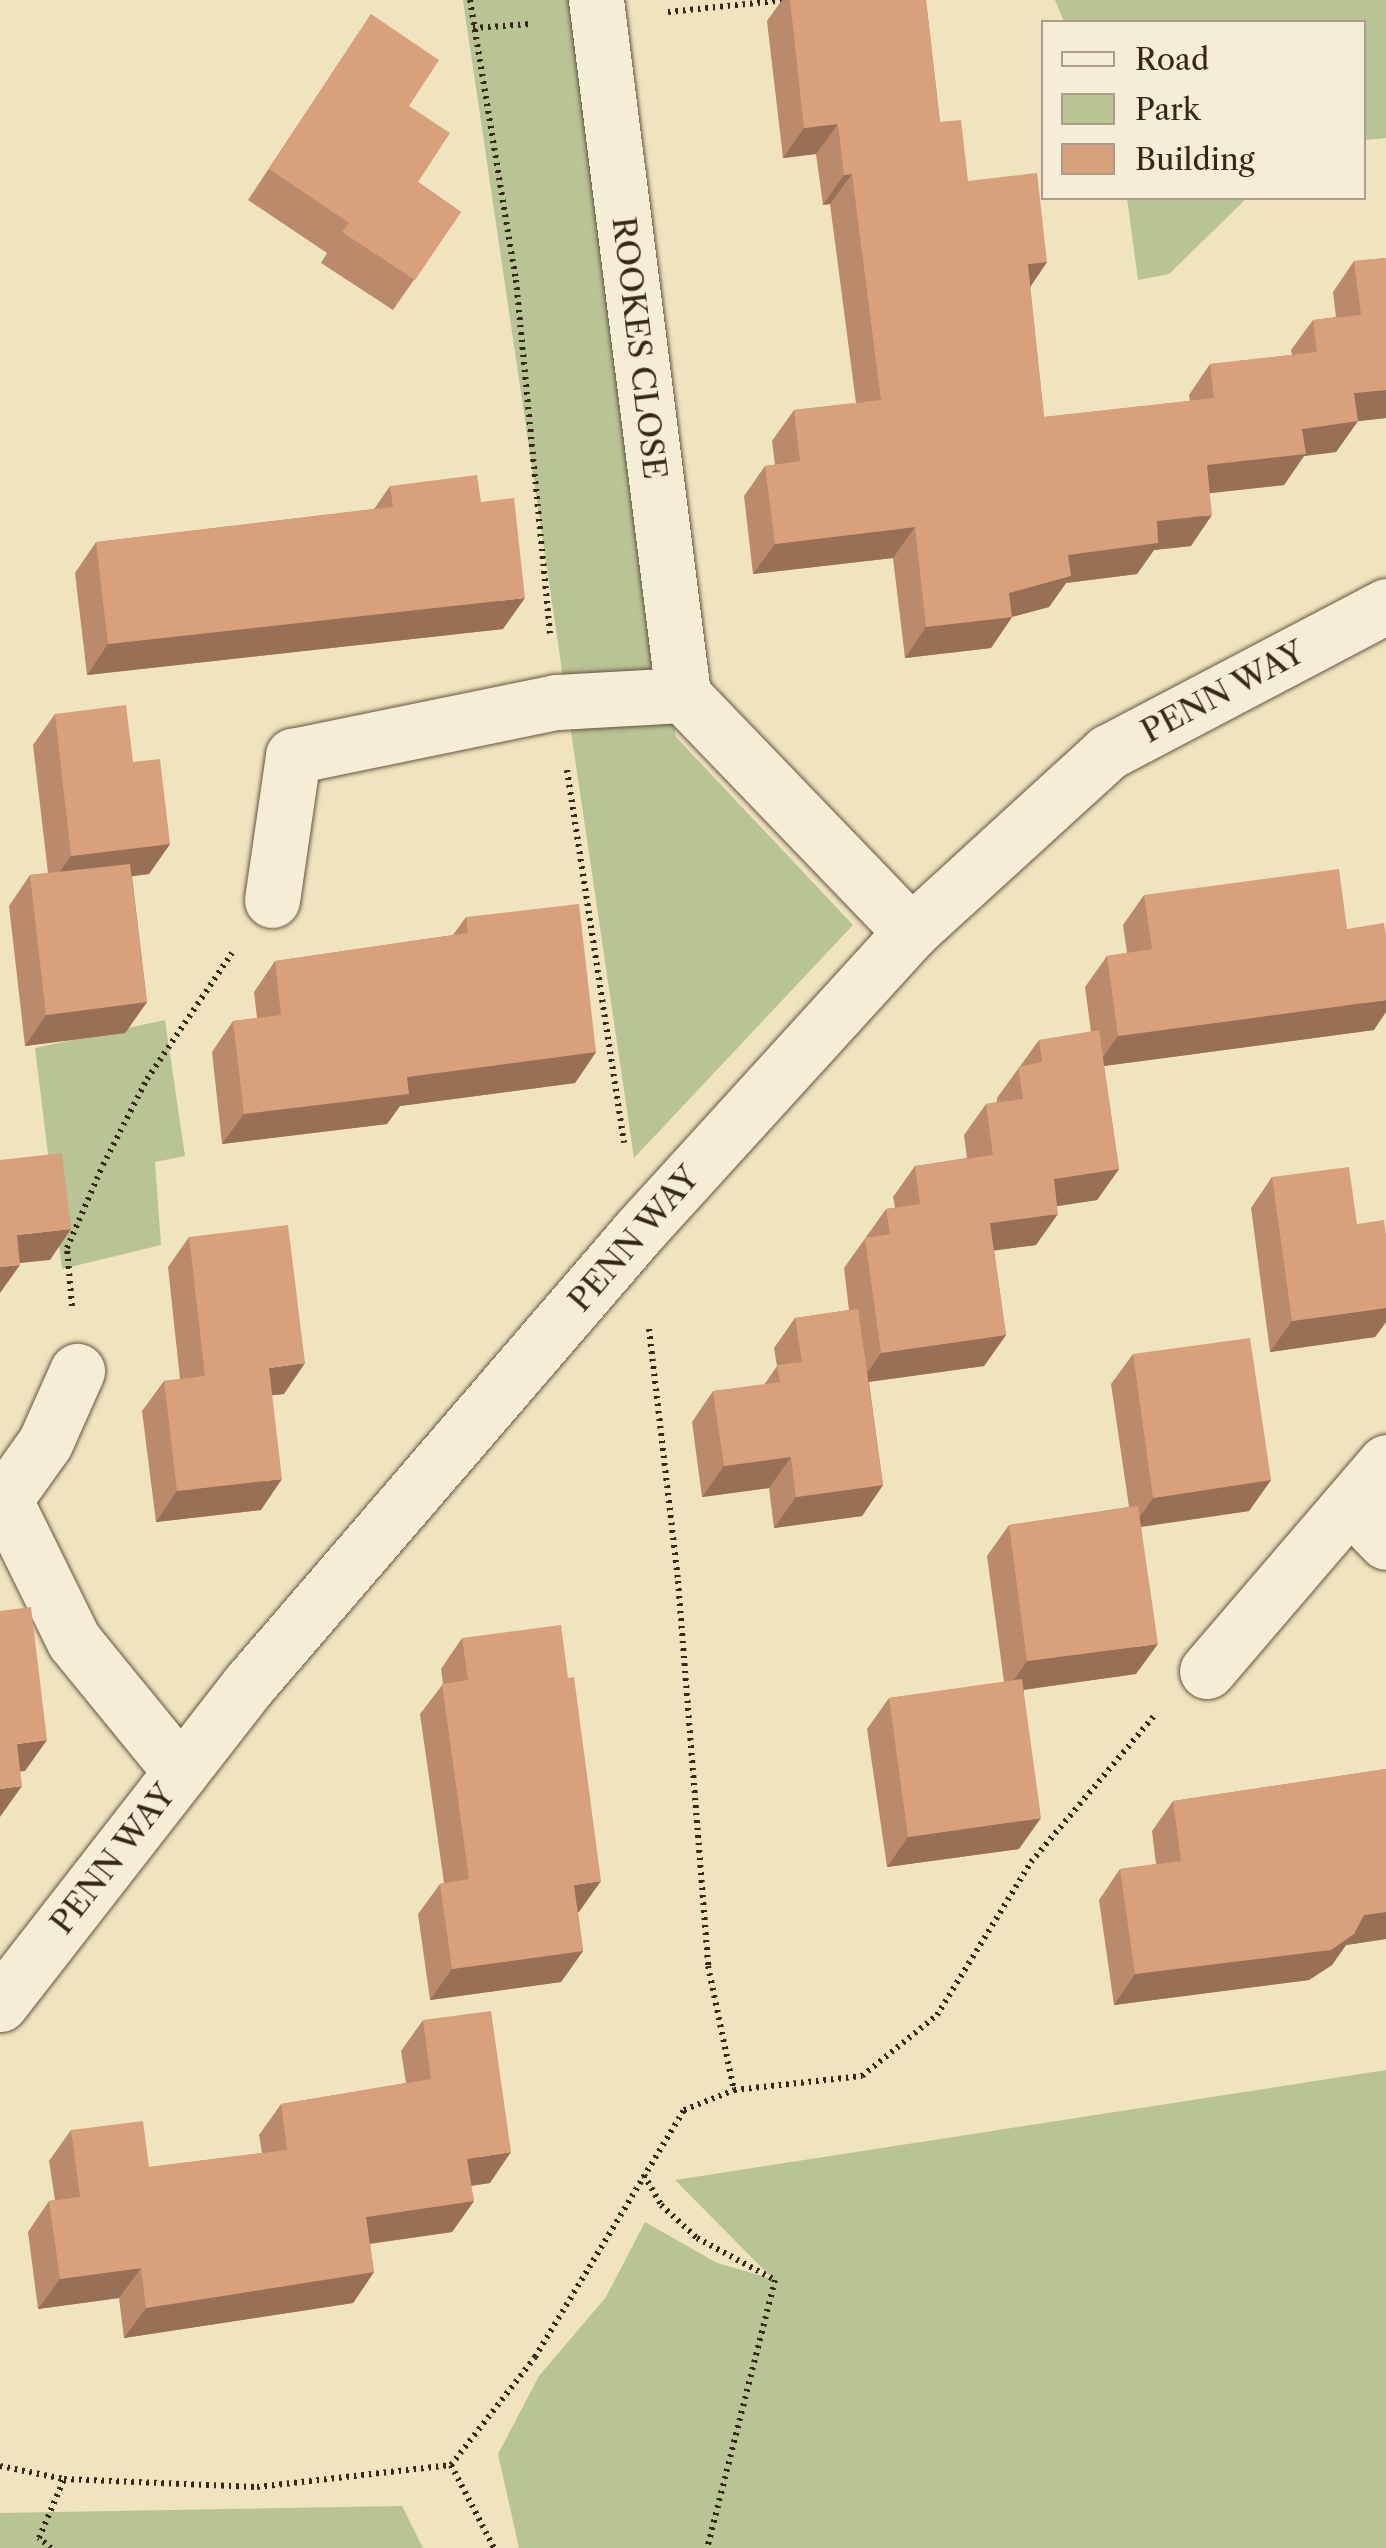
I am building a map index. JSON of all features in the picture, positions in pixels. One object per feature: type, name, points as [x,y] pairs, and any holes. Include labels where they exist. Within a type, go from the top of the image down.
[{"type":"street","name":"ROOKES CLOSE","points":[[596,0],[683,696]]},
{"type":"street","name":"PENN WAY","points":[[0,2004],[181,1772],[638,1232],[911,932],[1108,752],[1381,624]]},
{"type":"street","points":[[272,900],[293,756],[557,702],[683,696],[911,932]]},
{"type":"street","points":[[77,1370],[44,1443],[3,1505],[74,1641],[181,1772]]},
{"type":"street","points":[[1207,1671],[1369,1524],[1386,1462]]},
{"type":"path","points":[[470,0],[516,280],[557,702],[638,1232],[678,1581],[708,1966],[734,2090]]},
{"type":"path","points":[[77,1370],[66,1248],[147,1078],[272,900]]},
{"type":"path","points":[[0,2466],[64,2478],[257,2486],[450,2465],[535,2357],[684,2110],[734,2090],[862,2076],[937,2015],[1042,1849],[1140,1728],[1207,1671]]},
{"type":"path","points":[[644,2175],[661,2205],[696,2238],[775,2280],[707,2548]]},
{"type":"path","points":[[450,2465],[494,2548]]},
{"type":"path","points":[[51,2548],[39,2538],[64,2478]]},
{"type":"green space","points":[[463,0],[578,0],[676,737],[853,925],[634,1158]]},
{"type":"green space","points":[[1055,0],[1386,0],[1386,138],[1366,140],[1366,20],[1063,20]]},
{"type":"green space","points":[[1127,200],[1245,200],[1169,274],[1138,280]]},
{"type":"green space","points":[[165,1020],[185,1156],[155,1162],[161,1245],[62,1269],[35,1048]]},
{"type":"green space","points":[[1386,2070],[1386,2548],[519,2548],[498,2454],[539,2376],[606,2297],[645,2222],[717,2263],[773,2279],[675,2180]]},
{"type":"green space","points":[[402,2506],[423,2548],[0,2548],[0,2513]]},
{"type":"building","points":[[790,0],[926,0],[940,122],[961,120],[968,181],[1037,173],[1047,262],[1028,264],[1044,417],[1214,398],[1210,364],[1317,352],[1313,320],[1361,315],[1354,261],[1386,258],[1386,390],[1354,393],[1358,421],[1302,429],[1306,454],[1207,465],[1212,515],[1157,521],[1158,543],[1068,555],[1071,576],[1009,593],[1012,617],[926,627],[915,527],[775,544],[765,466],[800,461],[794,410],[881,400],[852,174],[844,175],[838,124],[804,128]]},
{"type":"building","points":[[371,14],[439,60],[409,106],[450,133],[418,182],[461,212],[415,280],[342,232],[349,223],[269,169]]},
{"type":"building","points":[[477,475],[481,502],[514,498],[525,598],[108,644],[96,542],[393,507],[390,486]]},
{"type":"building","points":[[126,705],[133,762],[160,759],[170,844],[71,856],[55,714]]},
{"type":"building","points":[[130,864],[147,1002],[46,1015],[30,875]]},
{"type":"building","points":[[1339,869],[1347,929],[1384,923],[1386,1000],[1118,1036],[1107,956],[1152,949],[1144,895]]},
{"type":"building","points":[[579,904],[596,1052],[407,1077],[409,1094],[244,1114],[233,1021],[281,1015],[275,961],[468,933],[466,917]]},
{"type":"building","points":[[1099,1030],[1119,1169],[1054,1179],[1058,1214],[990,1223],[1006,1335],[881,1353],[865,1238],[890,1234],[886,1209],[920,1204],[915,1166],[993,1155],[986,1104],[1023,1099],[1018,1067],[1042,1062],[1039,1040]]},
{"type":"building","points":[[62,1153],[71,1229],[17,1235],[20,1265],[0,1267],[0,1160]]},
{"type":"building","points":[[1349,1167],[1357,1224],[1384,1220],[1386,1308],[1292,1321],[1272,1177]]},
{"type":"building","points":[[288,1225],[305,1363],[269,1368],[282,1479],[177,1491],[164,1381],[205,1376],[189,1237]]},
{"type":"building","points":[[858,1309],[883,1485],[796,1497],[791,1457],[724,1466],[713,1391],[780,1382],[777,1365],[802,1362],[795,1318]]},
{"type":"building","points":[[1250,1338],[1271,1480],[1153,1498],[1133,1354]]},
{"type":"building","points":[[1138,1506],[1158,1644],[1027,1661],[1009,1525]]},
{"type":"building","points":[[31,1607],[47,1740],[17,1744],[22,1786],[0,1789],[0,1611]]},
{"type":"building","points":[[561,1625],[568,1678],[574,1677],[601,1881],[574,1885],[583,1951],[452,1969],[440,1884],[469,1879],[442,1684],[468,1680],[462,1638]]},
{"type":"building","points":[[1022,1679],[1041,1818],[908,1837],[889,1698]]},
{"type":"building","points":[[1386,1769],[1386,1912],[1364,1915],[1354,1934],[1331,1950],[1135,1974],[1120,1869],[1181,1861],[1173,1801]]},
{"type":"building","points":[[491,2011],[511,2152],[467,2159],[474,2201],[366,2217],[374,2272],[146,2308],[141,2268],[60,2279],[49,2201],[80,2197],[71,2130],[143,2121],[149,2167],[287,2150],[281,2104],[431,2079],[423,2020]]}]
